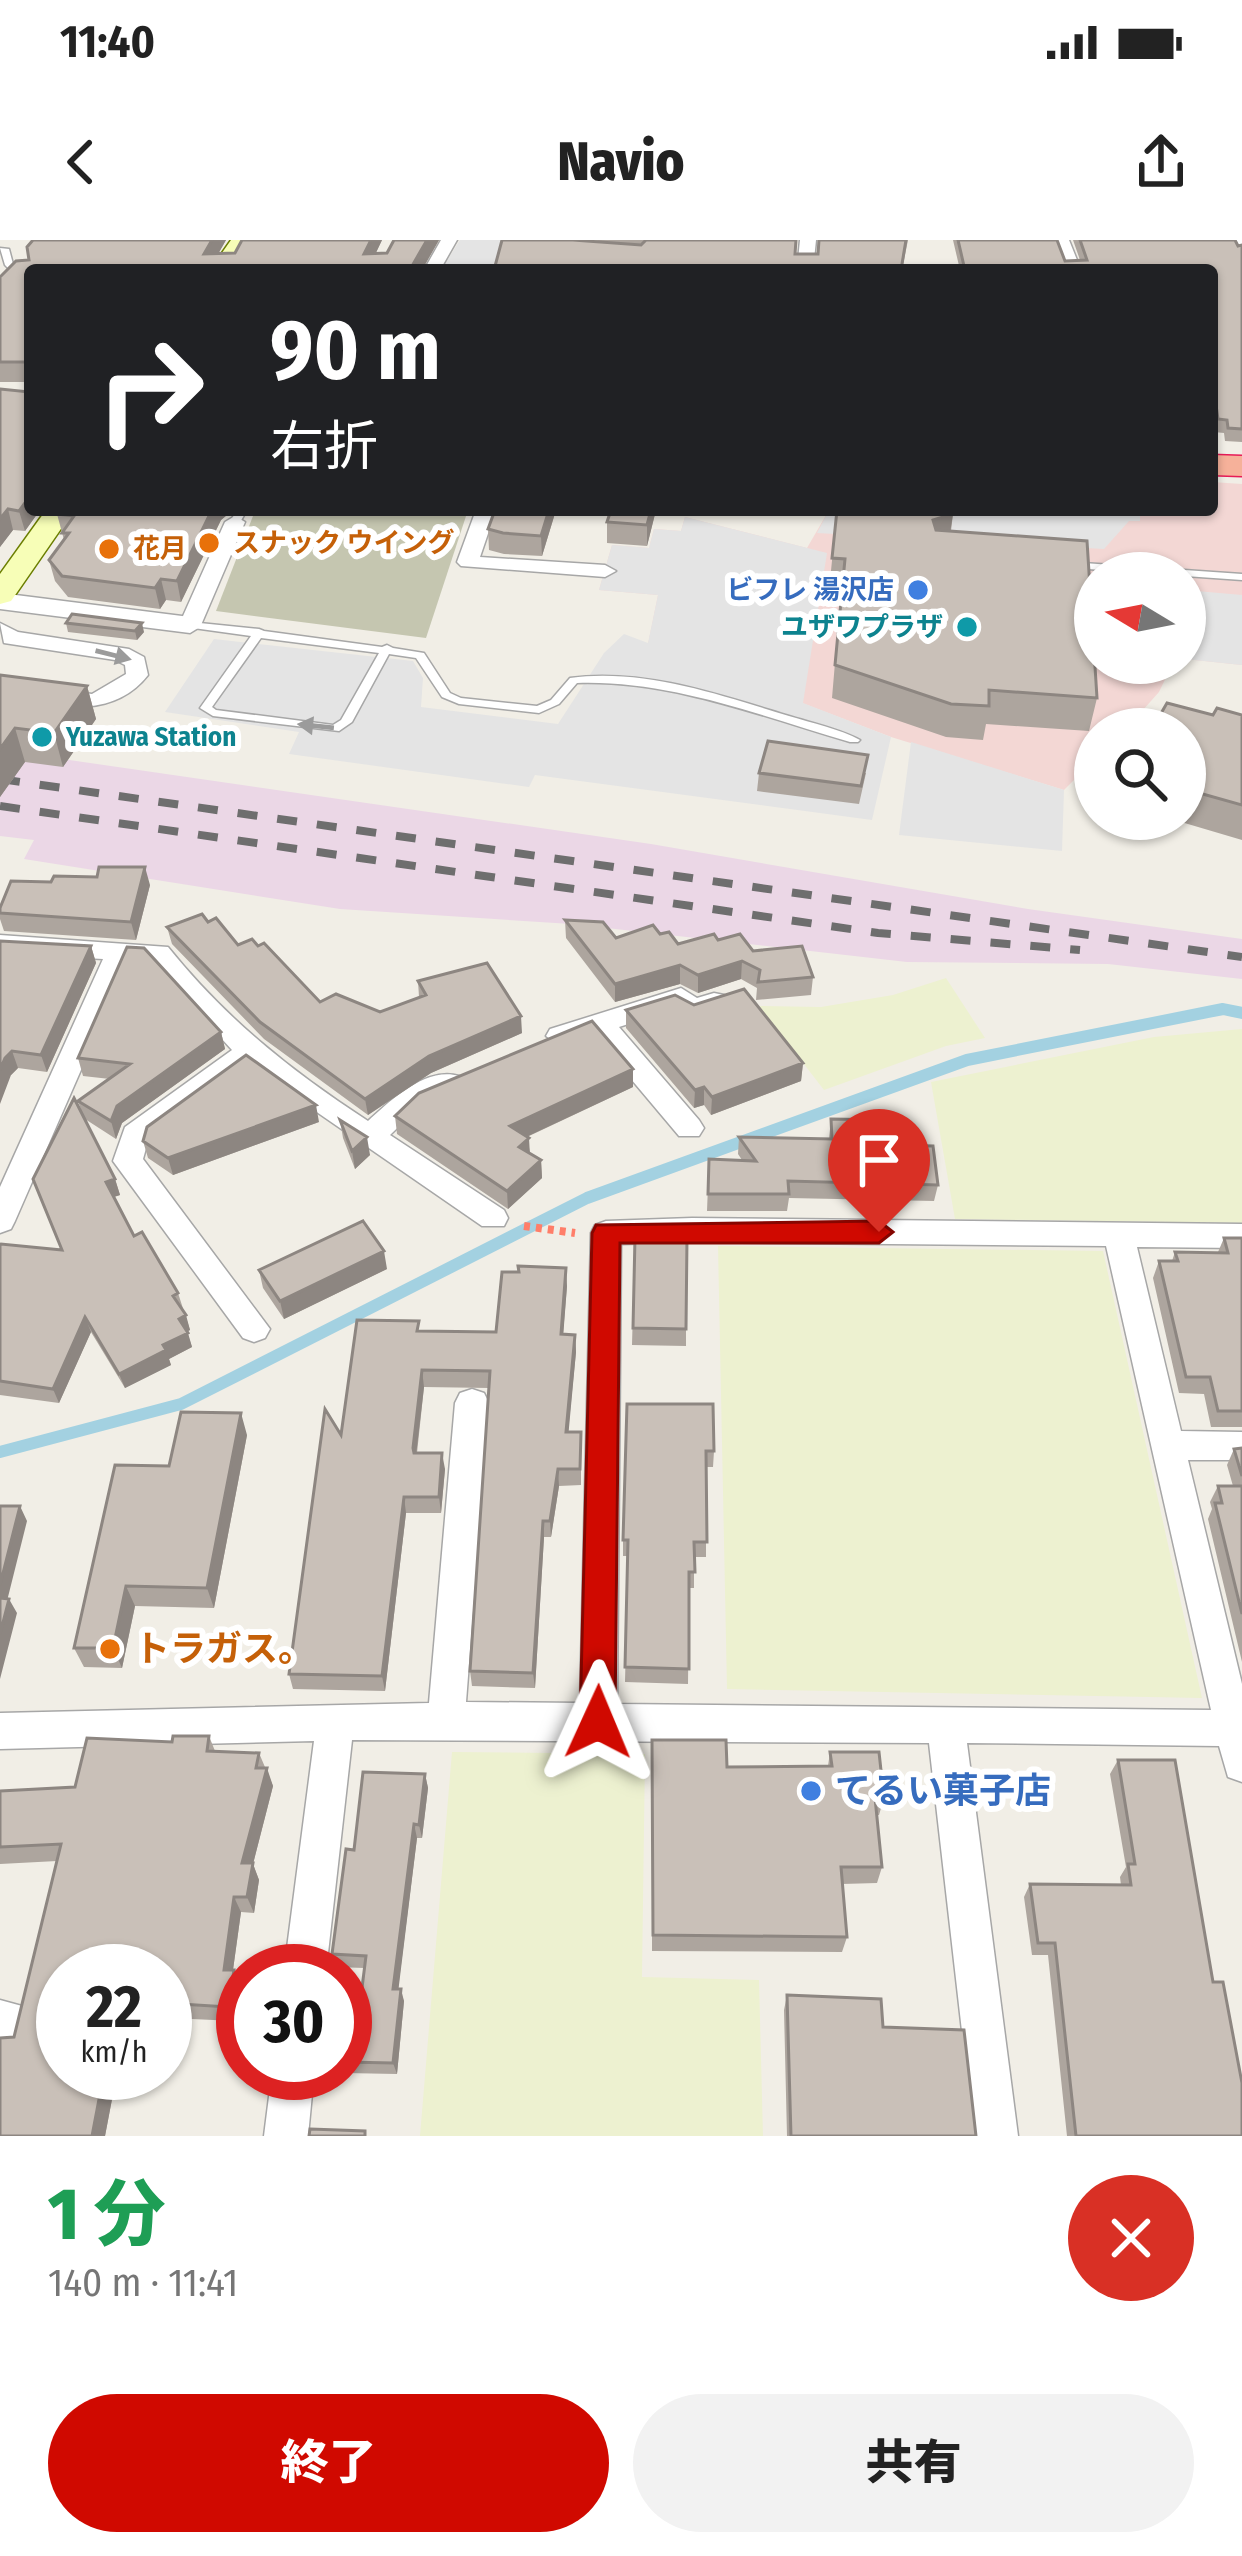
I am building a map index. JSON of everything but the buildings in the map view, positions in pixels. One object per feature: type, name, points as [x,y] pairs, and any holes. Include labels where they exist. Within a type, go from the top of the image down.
[{"type":"main road","points":[[0,598],[56,516]]},
{"type":"street","points":[[1237,240],[1242,250]]},
{"type":"street","points":[[0,598],[190,625],[239,516]]},
{"type":"street","points":[[484,516],[468,562],[604,571]]},
{"type":"street","points":[[0,631],[12,638],[121,654],[136,662],[137,675],[117,696],[88,701],[0,690]]},
{"type":"street","points":[[0,944],[159,953],[194,1001],[280,1079],[493,1218]]},
{"type":"street","points":[[0,1221],[118,953]]},
{"type":"street","points":[[530,1048],[681,997],[692,1010],[742,992]]},
{"type":"street","points":[[599,1022],[689,1128]]},
{"type":"street","points":[[249,1052],[135,1135],[128,1161],[254,1329]]},
{"type":"street","points":[[370,1136],[409,1100],[470,1074]]},
{"type":"street","points":[[598,1722],[606,1233],[1242,1236]]},
{"type":"street","points":[[0,1731],[446,1720],[946,1728],[1239,1740],[1119,1235]]},
{"type":"street","points":[[446,1720],[472,1403]]},
{"type":"street","points":[[1168,1445],[1242,1446]]},
{"type":"street","points":[[308,1944],[335,1724]]},
{"type":"street","points":[[946,1728],[996,2136]]},
{"type":"street","points":[[286,2136],[290,2100]]},
{"type":"lane","points":[[0,250],[6,251],[9,265],[24,273]]},
{"type":"lane","points":[[8,281],[17,272]]},
{"type":"lane","points":[[1064,565],[1074,566]]},
{"type":"lane","points":[[1206,575],[1242,577]]},
{"type":"lane","points":[[190,625],[420,655],[446,695],[459,701],[539,710],[555,702],[574,680],[599,677],[683,693],[854,740]]},
{"type":"lane","points":[[259,632],[206,707],[213,713],[335,729],[346,722],[387,648]]},
{"type":"shaded area","points":[[460,240],[505,240],[498,264],[445,264]]},
{"type":"shaded area","points":[[1218,482],[1242,484],[1242,665],[1206,661],[1206,552],[1074,552],[1074,684],[1163,684],[1145,708],[1074,708],[1074,780],[1064,790],[891,737],[648,644],[658,595],[599,590],[612,545],[649,548],[654,529],[681,531],[685,517],[807,548],[826,516],[1218,516]]},
{"type":"shaded area","points":[[253,516],[466,516],[426,638],[216,611]]},
{"type":"shaded area","points":[[826,516],[1140,516],[1140,521],[1129,521],[1104,549],[817,533]]},
{"type":"shaded area","points":[[685,517],[827,553],[803,703],[891,737],[872,820],[535,775],[529,787],[289,754],[299,732],[165,712],[214,639],[413,661],[423,678],[421,707],[558,724],[604,653],[624,634],[648,643],[658,595],[599,590],[612,545],[649,548],[654,529],[681,531]]},
{"type":"shaded area","points":[[1206,592],[1242,595],[1242,665],[1206,661]]},
{"type":"shaded area","points":[[911,742],[1064,790],[1062,851],[899,835]]},
{"type":"shaded area","points":[[0,750],[651,844],[1028,909],[1242,939],[1242,979],[1108,964],[907,962],[571,924],[340,909],[24,859],[34,840],[0,836]]},
{"type":"shaded area","points":[[946,978],[985,1038],[946,1046],[824,1090],[759,1006],[821,1007],[893,995]]},
{"type":"shaded area","points":[[1242,1029],[1242,1223],[955,1219],[931,1082],[1154,1037]]},
{"type":"shaded area","points":[[718,1246],[1103,1251],[1202,1698],[727,1689]]},
{"type":"shaded area","points":[[452,1752],[645,1754],[642,1977],[759,1980],[763,2136],[420,2136]]},
{"type":"waterway","points":[[0,1452],[181,1404],[587,1198],[967,1060],[1223,1009],[1242,1013]]},
{"type":"railway","points":[[0,779],[1242,957]]},
{"type":"railway","points":[[0,806],[878,933],[1080,950]]},
{"type":"place","name":"スナック ウイング","points":[[209,543]]},
{"type":"place","name":"花月","points":[[109,549]]},
{"type":"place","name":"ビフレ 湯沢店","points":[[918,590]]},
{"type":"place","name":"ユザワプラザ","points":[[967,627]]},
{"type":"place","name":"Yuzawa Station","points":[[42,737]]},
{"type":"place","name":"トラガス。","points":[[110,1649]]},
{"type":"place","name":"てるい菓子店","points":[[811,1791]]},
{"type":"route","points":[[598,1722],[606,1233],[879,1232]]}]
